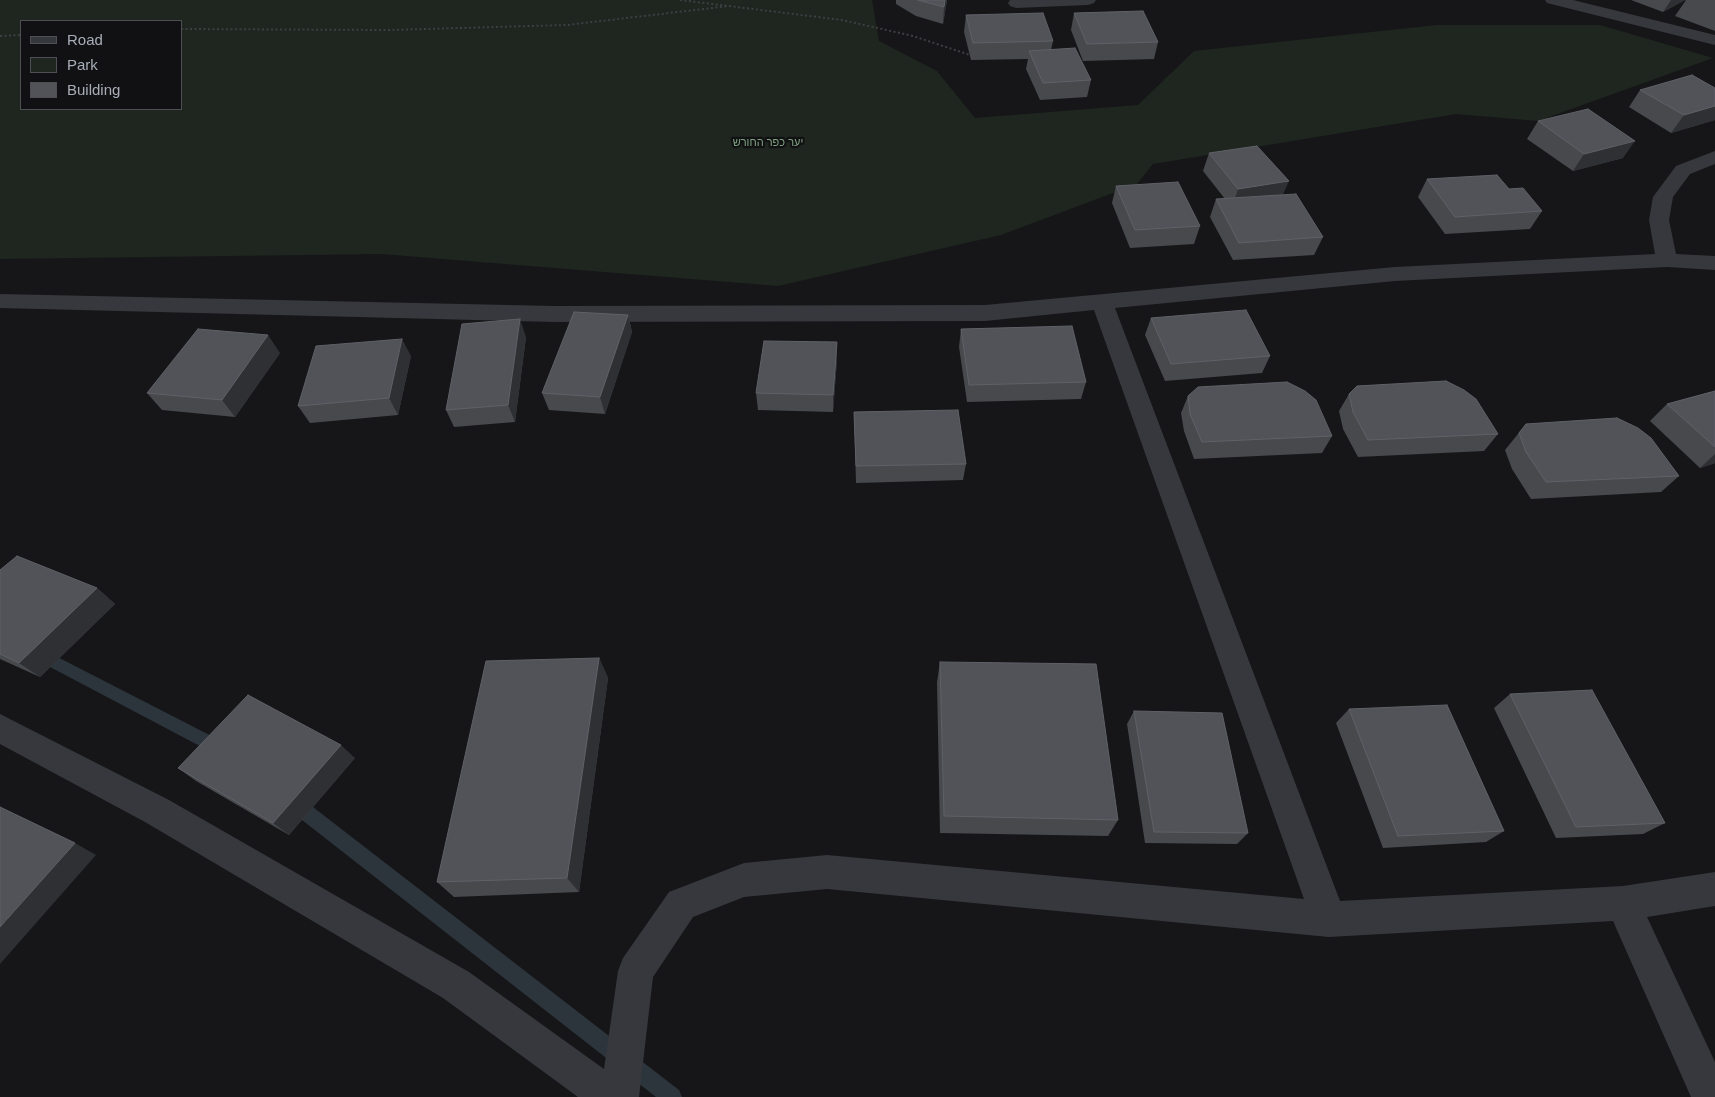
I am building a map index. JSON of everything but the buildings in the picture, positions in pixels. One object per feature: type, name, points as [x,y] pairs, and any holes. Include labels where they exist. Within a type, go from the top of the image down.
[{"type":"street","points":[[1016,2],[1088,0]]},
{"type":"street","points":[[1553,0],[1715,40]]},
{"type":"street","points":[[1667,260],[1659,220],[1664,197],[1683,170],[1715,157]]},
{"type":"street","points":[[0,301],[555,314],[985,313],[1395,274],[1667,260],[1715,263]]},
{"type":"street","points":[[1102,302],[1329,920]]},
{"type":"street","points":[[0,728],[157,811],[456,985],[610,1097]]},
{"type":"street","points":[[620,1097],[636,972],[681,904],[744,880],[827,872],[1329,920],[1623,903],[1715,889]]},
{"type":"street","points":[[1623,903],[1711,1097]]},
{"type":"path","points":[[680,0],[842,20],[914,36],[980,58]]},
{"type":"path","points":[[182,29],[389,30],[567,24],[729,6]]},
{"type":"path","points":[[0,36],[20,35]]},
{"type":"green space","name":"יער כפר החורש","points":[[0,0],[872,0],[879,41],[937,71],[975,118],[1138,105],[1194,51],[1437,25],[1600,25],[1713,58],[1538,121],[1456,114],[1153,164],[1137,184],[1001,235],[778,286],[381,254],[0,259]]},
{"type":"waterway","points":[[38,653],[221,749]]},
{"type":"waterway","points":[[294,803],[672,1097]]}]
